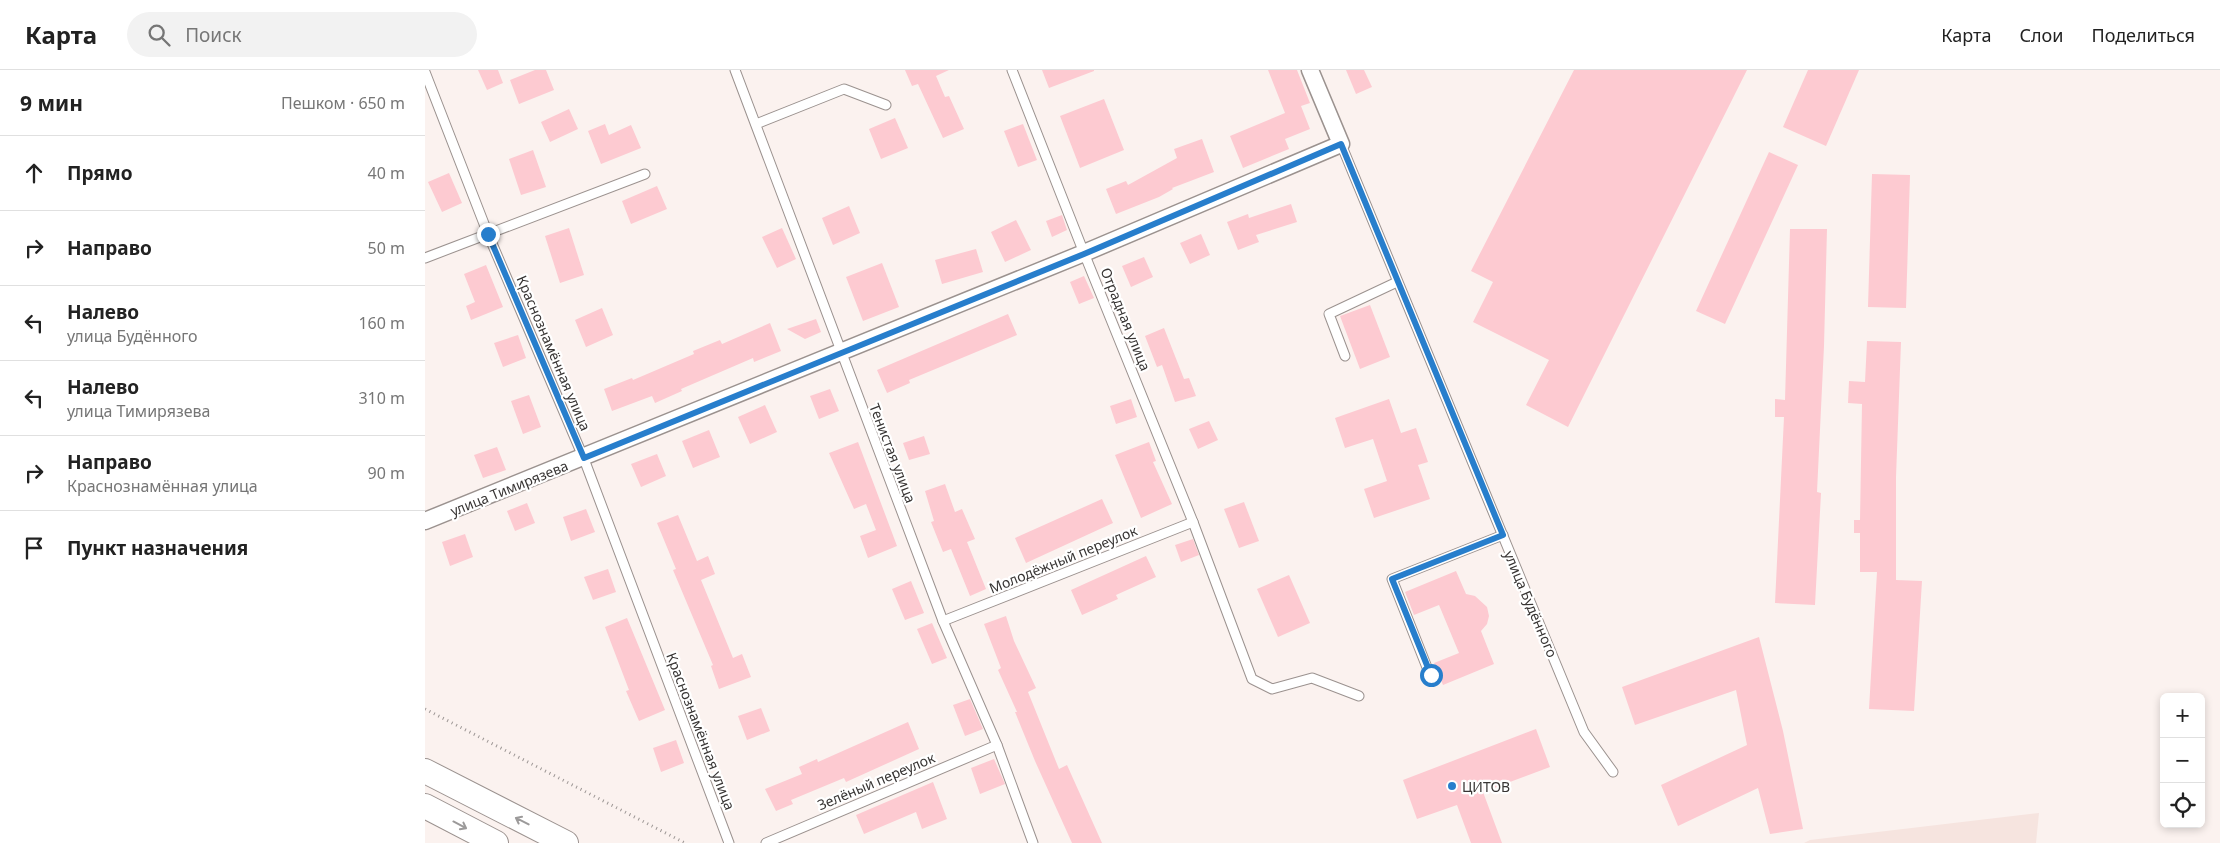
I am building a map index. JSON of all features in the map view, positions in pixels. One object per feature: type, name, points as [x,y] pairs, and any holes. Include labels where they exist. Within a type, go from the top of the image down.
[{"type":"street","name":"улица Будённого","points":[[1310,70],[1341,144]]},
{"type":"street","name":"улица Тимирязева","points":[[425,522],[1084,254],[1341,144]]},
{"type":"street","points":[[425,771],[565,843]]},
{"type":"street","points":[[425,806],[495,843]]},
{"type":"lane","points":[[425,73],[435,70]]},
{"type":"lane","name":"Тенистая улица","points":[[735,70],[943,621],[997,745],[1033,843]]},
{"type":"lane","name":"Отрадная улица","points":[[1012,70],[1084,254],[1193,522],[1252,679],[1272,689],[1313,678],[1359,696]]},
{"type":"lane","name":"Краснознамённая улица","points":[[425,73],[488,234],[584,458],[729,843]]},
{"type":"lane","points":[[756,124],[844,89],[886,105]]},
{"type":"lane","name":"улица Будённого","points":[[1341,144],[1584,732],[1613,772]]},
{"type":"lane","points":[[425,258],[645,174]]},
{"type":"lane","points":[[1345,356],[1329,314],[1397,282]]},
{"type":"lane","name":"Молодёжный переулок","points":[[943,621],[1193,522]]},
{"type":"lane","points":[[1431,675],[1392,579],[1503,535]]},
{"type":"lane","name":"Зелёный переулок","points":[[766,843],[997,745]]},
{"type":"path","points":[[425,709],[685,843]]},
{"type":"shaded area","points":[[2039,813],[2036,843],[1804,843],[1810,840]]},
{"type":"building","points":[[478,70],[498,70],[503,83],[487,90]]},
{"type":"building","points":[[535,70],[546,70],[554,90],[519,104],[510,80]]},
{"type":"building","points":[[905,70],[949,70],[936,76],[945,97],[949,96],[964,129],[943,138],[918,84],[912,86]]},
{"type":"building","points":[[1042,70],[1094,70],[1094,71],[1049,88]]},
{"type":"building","points":[[1268,70],[1297,70],[1310,103],[1301,106],[1310,129],[1285,139],[1289,149],[1243,168],[1230,136],[1285,113]]},
{"type":"building","points":[[1346,70],[1364,70],[1372,87],[1356,94]]},
{"type":"building","points":[[1574,70],[1747,70],[1568,427],[1526,405],[1549,360],[1473,322],[1493,282],[1471,271]]},
{"type":"building","points":[[1808,70],[1859,70],[1826,146],[1783,127]]},
{"type":"building","points":[[1104,99],[1124,150],[1080,168],[1060,116]]},
{"type":"building","points":[[569,109],[578,129],[550,142],[541,122]]},
{"type":"building","points":[[895,118],[908,148],[881,159],[869,129]]},
{"type":"building","points":[[605,124],[609,135],[631,125],[641,148],[601,164],[588,131]]},
{"type":"building","points":[[1023,124],[1037,160],[1018,167],[1004,131]]},
{"type":"building","points":[[1202,139],[1214,172],[1172,188],[1159,197],[1116,214],[1106,189],[1126,181],[1128,185],[1177,158],[1174,149]]},
{"type":"building","points":[[533,150],[546,187],[521,195],[509,159]]},
{"type":"building","points":[[1769,152],[1798,165],[1725,324],[1696,311]]},
{"type":"building","points":[[449,173],[462,203],[442,212],[428,182]]},
{"type":"building","points":[[1872,174],[1910,175],[1906,308],[1868,307]]},
{"type":"building","points":[[657,186],[667,209],[631,224],[622,201]]},
{"type":"building","points":[[1291,204],[1297,222],[1256,235],[1259,242],[1238,250],[1227,222],[1248,214],[1249,218]]},
{"type":"building","points":[[849,206],[860,233],[833,245],[822,218]]},
{"type":"building","points":[[1062,215],[1067,230],[1052,237],[1046,221]]},
{"type":"building","points":[[1016,220],[1031,250],[1005,262],[991,232]]},
{"type":"building","points":[[569,228],[584,275],[560,283],[545,236]]},
{"type":"building","points":[[782,228],[796,259],[777,268],[762,237]]},
{"type":"building","points":[[1790,229],[1827,229],[1817,492],[1821,493],[1815,605],[1775,603],[1784,417],[1775,417],[1775,399],[1785,400]]},
{"type":"building","points":[[1201,234],[1210,255],[1190,264],[1180,243]]},
{"type":"building","points":[[976,249],[983,272],[942,284],[935,260]]},
{"type":"building","points":[[1144,257],[1153,277],[1131,287],[1122,266]]},
{"type":"building","points":[[882,263],[899,307],[863,321],[846,277]]},
{"type":"building","points":[[486,265],[503,307],[471,320],[466,306],[475,302],[464,274]]},
{"type":"building","points":[[1084,276],[1094,298],[1079,304],[1070,282]]},
{"type":"building","points":[[1370,305],[1390,357],[1360,369],[1340,316]]},
{"type":"building","points":[[602,308],[613,335],[586,347],[575,320]]},
{"type":"building","points":[[1008,314],[1017,335],[909,380],[910,383],[887,393],[877,370]]},
{"type":"building","points":[[816,319],[821,332],[805,339],[787,329]]},
{"type":"building","points":[[770,323],[781,351],[754,362],[753,358],[681,389],[682,391],[655,403],[652,396],[612,411],[604,389],[632,378],[633,380],[694,354],[693,351],[720,340],[722,344]]},
{"type":"building","points":[[1164,328],[1184,379],[1189,378],[1196,396],[1175,402],[1162,365],[1157,367],[1145,336]]},
{"type":"building","points":[[518,335],[526,358],[503,367],[494,343]]},
{"type":"building","points":[[1867,341],[1901,342],[1896,477],[1896,580],[1922,581],[1914,711],[1869,709],[1877,572],[1860,572],[1860,533],[1854,533],[1854,520],[1860,520],[1862,404],[1848,403],[1849,381],[1865,382]]},
{"type":"building","points":[[830,389],[839,411],[819,419],[810,396]]},
{"type":"building","points":[[529,395],[541,427],[523,434],[511,401]]},
{"type":"building","points":[[1131,399],[1137,417],[1116,424],[1110,406]]},
{"type":"building","points":[[1389,399],[1401,433],[1416,428],[1428,462],[1418,465],[1430,499],[1374,518],[1364,489],[1387,481],[1373,439],[1345,448],[1335,418]]},
{"type":"building","points":[[765,405],[777,432],[750,444],[738,417]]},
{"type":"building","points":[[1209,421],[1218,440],[1198,449],[1189,429]]},
{"type":"building","points":[[709,430],[720,457],[693,468],[682,441]]},
{"type":"building","points":[[924,436],[930,454],[909,460],[903,443]]},
{"type":"building","points":[[858,442],[897,546],[868,558],[860,536],[876,530],[866,504],[854,509],[829,453]]},
{"type":"building","points":[[1149,442],[1156,461],[1153,462],[1172,504],[1141,518],[1115,455]]},
{"type":"building","points":[[497,447],[506,470],[483,478],[474,455]]},
{"type":"building","points":[[657,454],[666,476],[641,487],[631,464]]},
{"type":"building","points":[[945,484],[955,512],[962,509],[975,539],[967,542],[986,589],[970,596],[951,549],[943,552],[931,522],[934,521],[925,491]]},
{"type":"building","points":[[1102,499],[1113,523],[1026,563],[1015,538]]},
{"type":"building","points":[[1244,502],[1259,541],[1239,548],[1224,509]]},
{"type":"building","points":[[527,503],[535,523],[515,531],[507,511]]},
{"type":"building","points":[[586,509],[595,532],[571,541],[563,517]]},
{"type":"building","points":[[678,515],[697,561],[708,556],[715,574],[701,580],[733,658],[742,654],[751,677],[719,689],[711,666],[713,665],[673,570],[676,569],[657,523]]},
{"type":"building","points":[[465,534],[473,557],[450,566],[442,542]]},
{"type":"building","points":[[1193,539],[1199,555],[1181,562],[1175,545]]},
{"type":"building","points":[[1146,556],[1156,577],[1116,595],[1118,599],[1082,615],[1071,590]]},
{"type":"building","points":[[608,569],[616,592],[593,600],[584,577]]},
{"type":"building","points":[[1456,571],[1466,594],[1475,596],[1487,607],[1489,616],[1487,624],[1481,631],[1494,664],[1443,685],[1434,663],[1459,653],[1439,605],[1414,615],[1405,592]]},
{"type":"building","points":[[1289,575],[1310,623],[1278,637],[1257,589]]},
{"type":"building","points":[[911,581],[924,613],[905,620],[892,589]]},
{"type":"building","points":[[1006,616],[1014,641],[1036,688],[1028,692],[1059,769],[1067,765],[1102,843],[1072,843],[1035,761],[1015,712],[1017,712],[998,670],[1001,668],[984,624]]},
{"type":"building","points":[[627,618],[665,710],[639,721],[626,691],[629,690],[605,627]]},
{"type":"building","points":[[932,623],[947,658],[932,664],[917,629]]},
{"type":"building","points":[[1759,637],[1783,731],[1803,829],[1770,834],[1758,788],[1678,826],[1661,785],[1747,745],[1736,690],[1635,725],[1622,687]]},
{"type":"building","points":[[970,699],[983,729],[965,736],[953,705]]},
{"type":"building","points":[[761,708],[770,731],[747,740],[738,716]]},
{"type":"building","points":[[908,722],[919,749],[846,782],[844,778],[791,800],[793,804],[776,811],[765,789],[802,774],[799,767],[817,759],[818,762]]},
{"type":"building","name":"ЦИТОВ","points":[[1536,729],[1550,767],[1483,792],[1502,843],[1471,843],[1457,805],[1417,819],[1403,780]]},
{"type":"building","points":[[676,740],[684,763],[661,772],[653,748]]},
{"type":"building","points":[[994,759],[1005,784],[980,794],[971,768]]},
{"type":"building","points":[[933,782],[947,819],[922,829],[916,812],[864,834],[856,815]]},
{"type":"place","name":"ЦИТОВ","points":[[1452,786]]},
{"type":"route","points":[[488,234],[584,458],[1084,254],[1341,144],[1503,535],[1392,579],[1431,675]]}]
